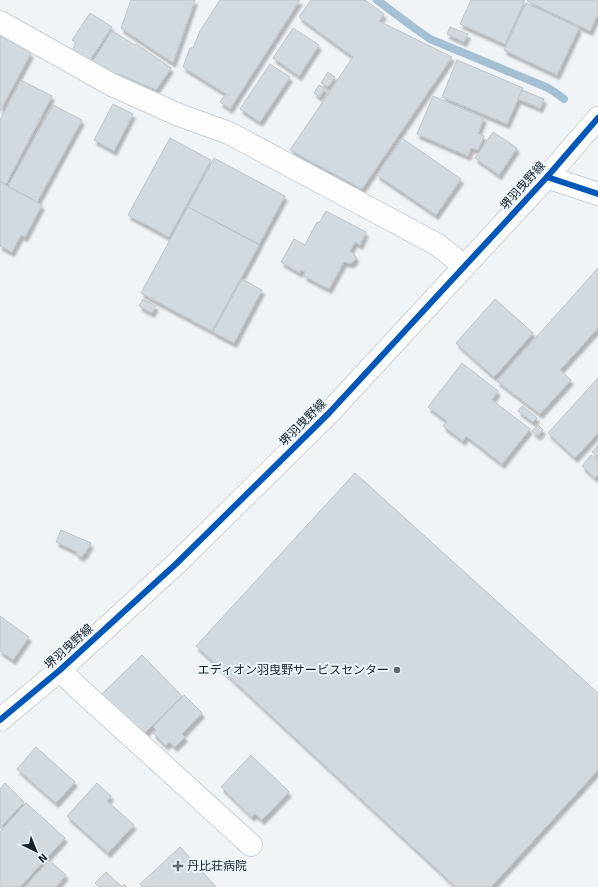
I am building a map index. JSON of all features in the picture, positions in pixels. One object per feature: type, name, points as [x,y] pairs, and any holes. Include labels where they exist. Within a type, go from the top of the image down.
[{"type":"main road","points":[[0,22],[112,85],[179,115],[229,133],[438,245],[464,266]]},
{"type":"main road","name":"堺羽曳野線","points":[[0,720],[60,670],[176,563],[329,413],[547,177],[598,118]]},
{"type":"main road","points":[[547,177],[598,194]]},
{"type":"main road","points":[[60,670],[251,844]]},
{"type":"building","points":[[131,0],[195,0],[173,63],[121,28]]},
{"type":"building","points":[[220,0],[300,0],[230,109],[220,102],[226,94],[183,67],[190,48],[193,48],[200,31]]},
{"type":"building","points":[[311,0],[365,0],[384,14],[379,21],[452,57],[362,189],[290,150],[353,57],[299,17]]},
{"type":"building","points":[[471,0],[525,0],[505,44],[460,24]]},
{"type":"building","points":[[598,0],[598,14],[590,31],[527,1]]},
{"type":"building","points":[[526,3],[579,28],[557,75],[504,50]]},
{"type":"building","points":[[90,13],[112,27],[90,60],[73,49],[76,43],[72,40]]},
{"type":"building","points":[[450,27],[468,34],[464,42],[447,34]]},
{"type":"building","points":[[293,28],[319,45],[299,76],[273,58]]},
{"type":"building","points":[[112,31],[135,45],[136,44],[171,68],[156,90],[119,74],[118,76],[104,66],[103,68],[93,61]]},
{"type":"building","points":[[0,36],[31,53],[0,111]]},
{"type":"building","points":[[457,60],[523,88],[507,124],[442,97]]},
{"type":"building","points":[[270,64],[290,77],[260,122],[240,109]]},
{"type":"building","points":[[328,72],[335,77],[328,87],[321,83]]},
{"type":"building","points":[[21,80],[52,96],[6,184],[0,181],[0,120]]},
{"type":"building","points":[[319,85],[325,88],[320,97],[314,93]]},
{"type":"building","points":[[522,90],[544,99],[540,108],[518,99]]},
{"type":"building","points":[[433,96],[484,118],[478,133],[484,136],[478,150],[471,148],[468,156],[417,134]]},
{"type":"building","points":[[113,104],[133,114],[114,151],[94,140]]},
{"type":"building","points":[[53,105],[82,120],[37,202],[8,186]]},
{"type":"building","points":[[493,132],[517,148],[499,175],[475,158]]},
{"type":"building","points":[[170,138],[211,160],[169,237],[128,215]]},
{"type":"building","points":[[402,138],[461,179],[436,215],[377,175]]},
{"type":"building","points":[[214,158],[285,196],[259,244],[188,207]]},
{"type":"building","points":[[0,182],[42,205],[25,237],[21,235],[12,252],[0,246]]},
{"type":"building","points":[[188,207],[259,245],[212,331],[141,293]]},
{"type":"building","points":[[326,211],[366,232],[360,245],[355,242],[350,251],[356,257],[355,260],[352,263],[344,262],[329,289],[304,276],[305,272],[301,270],[300,273],[281,262],[294,239],[305,245],[317,222],[319,223]]},
{"type":"building","points":[[598,268],[598,328],[560,370],[571,380],[540,414],[497,381]]},
{"type":"building","points":[[242,279],[262,290],[234,343],[213,332]]},
{"type":"building","points":[[143,299],[156,306],[152,313],[139,306]]},
{"type":"building","points":[[495,299],[533,333],[494,377],[456,343]]},
{"type":"building","points":[[462,363],[498,391],[492,400],[530,429],[502,464],[466,436],[463,441],[443,426],[447,421],[428,407]]},
{"type":"building","points":[[598,378],[598,433],[575,458],[548,433]]},
{"type":"building","points":[[522,406],[537,418],[533,422],[518,411]]},
{"type":"building","points":[[538,425],[543,430],[538,436],[532,431]]},
{"type":"building","points":[[598,445],[598,457],[592,452]]},
{"type":"building","points":[[591,455],[598,461],[598,475],[595,478],[582,466]]},
{"type":"building","name":"エディオン羽曳野サービスセンター","points":[[355,473],[598,693],[598,770],[491,887],[456,887],[196,646]]},
{"type":"building","points":[[61,530],[91,543],[82,557],[76,554],[77,552],[56,542]]},
{"type":"building","points":[[0,616],[29,637],[13,660],[0,651]]},
{"type":"building","points":[[142,655],[182,696],[143,735],[102,694]]},
{"type":"building","points":[[184,695],[202,713],[182,734],[185,737],[175,747],[169,742],[166,746],[153,733],[156,730],[153,727]]},
{"type":"building","points":[[36,747],[75,782],[56,803],[17,769]]},
{"type":"building","points":[[251,755],[289,792],[262,820],[255,814],[252,817],[221,787]]},
{"type":"building","points":[[5,783],[24,802],[0,828],[0,789]]},
{"type":"building","points":[[97,783],[111,796],[107,801],[134,825],[108,853],[67,816]]},
{"type":"building","points":[[26,803],[65,838],[20,887],[0,887],[0,832]]},
{"type":"building","name":"丹比荘病院","points":[[180,847],[216,887],[142,887],[140,884]]},
{"type":"building","points":[[49,860],[66,875],[56,887],[25,887]]},
{"type":"building","points":[[106,872],[122,887],[98,887],[95,883]]},
{"type":"waterway","points":[[377,0],[430,39],[546,87],[564,99]]},
{"type":"cycle path","points":[[0,720],[60,670],[177,563],[329,413],[547,177],[598,118]]},
{"type":"cycle path","points":[[547,177],[598,194]]},
{"type":"place","name":"エディオン羽曳野サービスセンター","points":[[397,670]]},
{"type":"place","name":"丹比荘病院","points":[[178,866]]}]
